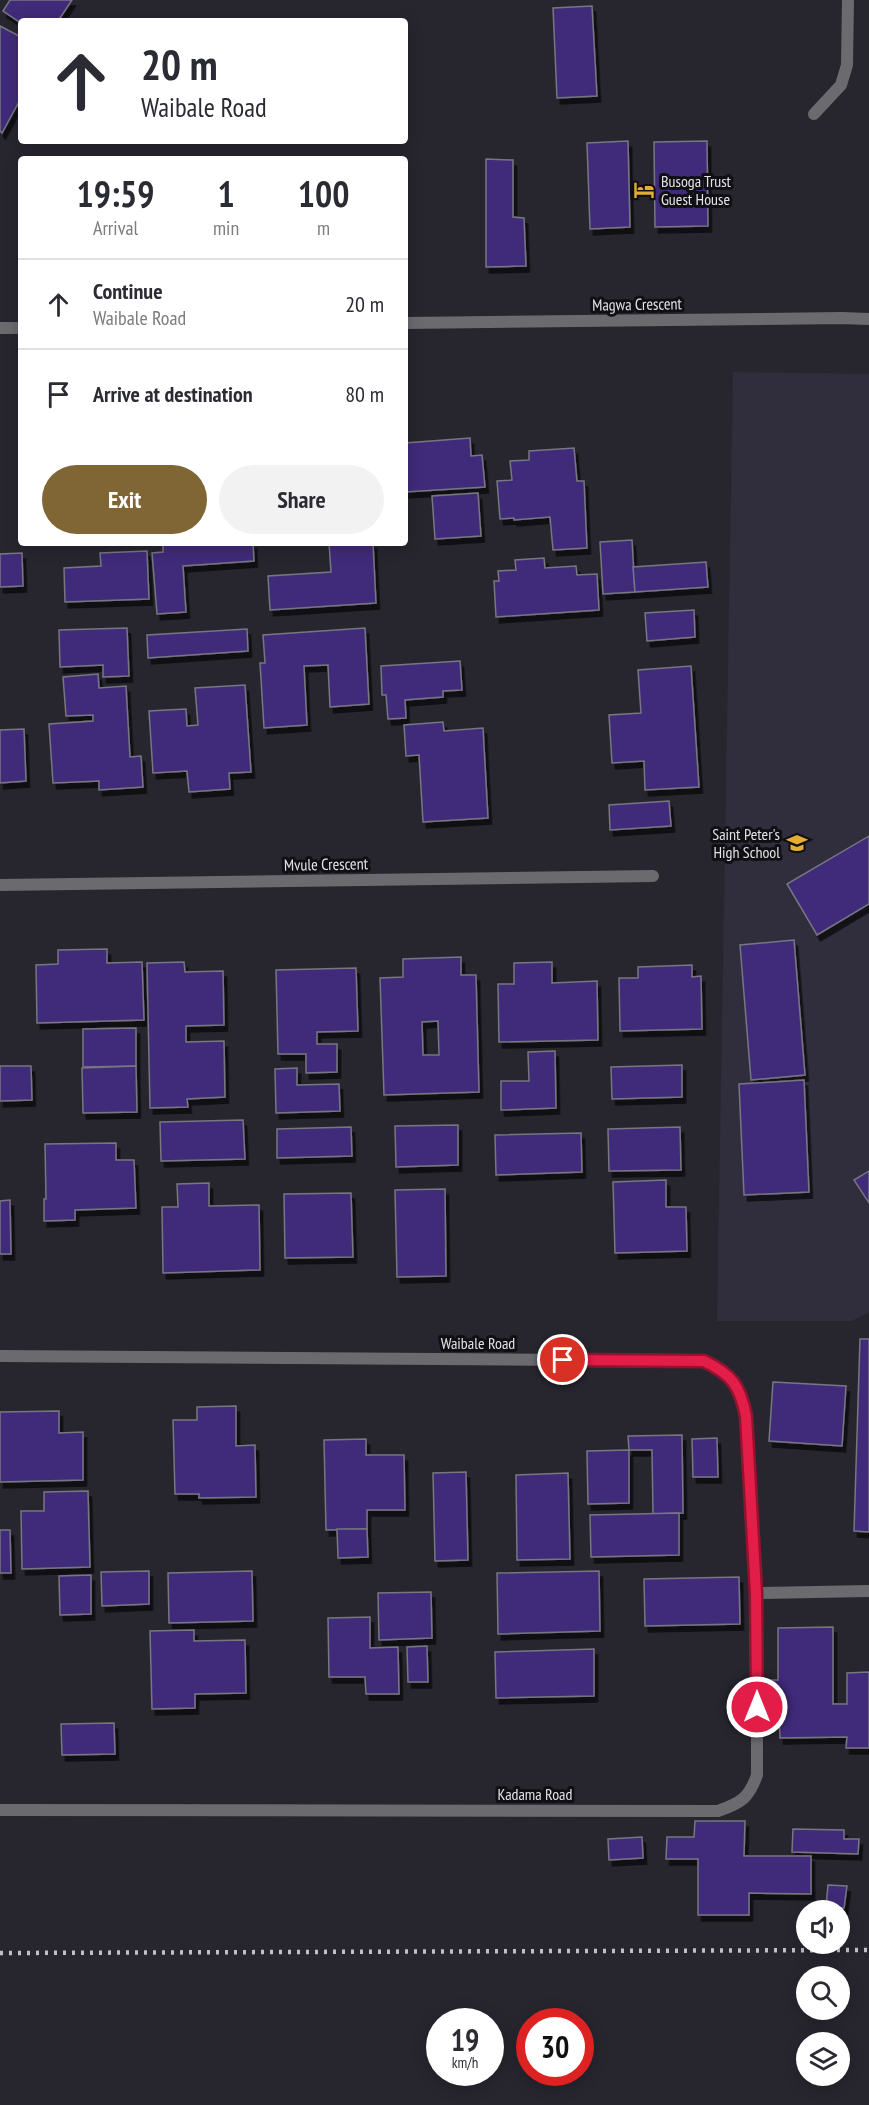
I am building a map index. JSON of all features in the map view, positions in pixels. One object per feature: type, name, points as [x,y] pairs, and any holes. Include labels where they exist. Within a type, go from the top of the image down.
[{"type":"street","points":[[814,114],[841,85],[847,65],[848,0]]},
{"type":"street","name":"Magwa Crescent","points":[[408,323],[869,319]]},
{"type":"street","points":[[0,328],[18,328]]},
{"type":"street","name":"Mvule Crescent","points":[[0,885],[653,876]]},
{"type":"street","name":"Waibale Road","points":[[0,1356],[704,1361],[723,1370],[734,1382],[742,1396],[746,1416],[756,1593]]},
{"type":"street","points":[[756,1593],[869,1591]]},
{"type":"street","name":"Kadama Road","points":[[0,1810],[718,1811],[747,1797],[757,1775],[756,1593]]},
{"type":"shaded area","name":"Saint Peter's High School","points":[[733,372],[869,374],[869,1312],[852,1321],[717,1321]]},
{"type":"building","points":[[10,0],[72,0],[60,18],[18,18],[18,21],[3,11]]},
{"type":"building","points":[[592,6],[597,96],[557,98],[553,8]]},
{"type":"building","points":[[0,26],[18,35],[18,104],[2,133],[0,131]]},
{"type":"building","points":[[628,141],[630,227],[590,229],[587,143]]},
{"type":"building","points":[[707,141],[708,226],[655,227],[654,142]]},
{"type":"building","points":[[486,159],[513,160],[513,217],[524,218],[526,266],[486,267]]},
{"type":"building","points":[[470,438],[471,456],[482,455],[485,487],[408,492],[408,443]]},
{"type":"building","points":[[574,448],[577,481],[584,481],[587,548],[553,550],[550,517],[500,519],[497,481],[512,480],[510,461],[529,460],[529,451]]},
{"type":"building","points":[[478,493],[481,536],[435,539],[432,496]]},
{"type":"building","points":[[632,540],[635,592],[603,594],[600,542]]},
{"type":"building","points":[[163,546],[253,546],[254,561],[183,566],[186,612],[157,614],[152,553],[163,552]]},
{"type":"building","points":[[329,546],[373,546],[376,603],[270,610],[268,576],[331,572]]},
{"type":"building","points":[[147,551],[149,599],[65,602],[64,568],[101,566],[100,553]]},
{"type":"building","points":[[22,553],[23,586],[0,587],[0,554]]},
{"type":"building","points":[[544,558],[545,568],[576,566],[577,575],[597,574],[599,610],[496,617],[494,581],[499,581],[498,571],[516,570],[515,560]]},
{"type":"building","points":[[706,562],[708,587],[635,592],[633,567]]},
{"type":"building","points":[[694,610],[695,637],[647,641],[645,613]]},
{"type":"building","points":[[127,628],[129,676],[103,677],[103,665],[60,667],[59,630]]},
{"type":"building","points":[[365,628],[369,704],[330,707],[328,665],[304,666],[307,725],[264,728],[260,663],[265,663],[263,635]]},
{"type":"building","points":[[247,629],[248,651],[148,658],[147,635]]},
{"type":"building","points":[[460,661],[462,690],[443,691],[443,697],[405,700],[406,718],[388,719],[386,695],[382,695],[381,666]]},
{"type":"building","points":[[691,666],[699,787],[645,790],[644,761],[612,763],[609,715],[641,713],[638,670]]},
{"type":"building","points":[[98,674],[99,688],[126,686],[130,757],[141,756],[143,787],[99,790],[99,781],[53,783],[49,724],[93,721],[93,715],[66,716],[63,677]]},
{"type":"building","points":[[245,685],[251,772],[229,773],[230,789],[189,792],[187,771],[153,773],[149,711],[186,709],[187,726],[198,725],[195,688]]},
{"type":"building","points":[[443,722],[444,731],[483,728],[488,818],[423,822],[419,755],[406,756],[404,725]]},
{"type":"building","points":[[24,729],[26,781],[0,783],[0,730]]},
{"type":"building","points":[[669,801],[671,826],[610,830],[609,805]]},
{"type":"building","points":[[869,836],[869,904],[817,935],[787,884]]},
{"type":"building","points":[[794,940],[805,1075],[751,1080],[740,945]]},
{"type":"building","points":[[107,949],[107,963],[142,962],[144,1020],[37,1023],[36,965],[58,964],[58,950]]},
{"type":"building","points":[[461,957],[461,975],[476,975],[479,1092],[384,1095],[380,978],[403,977],[403,959]],"holes":[[[438,1021],[439,1055],[423,1055],[422,1022]]]},
{"type":"building","points":[[184,962],[185,972],[223,971],[224,1025],[186,1026],[186,1042],[224,1041],[225,1097],[187,1099],[188,1107],[150,1108],[147,963]]},
{"type":"building","points":[[552,962],[552,983],[597,981],[598,1040],[499,1042],[498,984],[514,984],[514,963]]},
{"type":"building","points":[[692,965],[692,977],[701,976],[702,1029],[620,1031],[619,978],[638,978],[638,967]]},
{"type":"building","points":[[356,968],[358,1031],[317,1032],[317,1044],[337,1044],[337,1072],[306,1073],[306,1054],[278,1054],[276,970]]},
{"type":"building","points":[[136,1028],[136,1066],[83,1067],[83,1029]]},
{"type":"building","points":[[555,1051],[556,1108],[501,1110],[501,1081],[529,1081],[528,1052]]},
{"type":"building","points":[[682,1065],[682,1097],[612,1099],[611,1067]]},
{"type":"building","points":[[0,1066],[31,1066],[32,1100],[0,1101]]},
{"type":"building","points":[[136,1066],[137,1112],[83,1113],[82,1068]]},
{"type":"building","points":[[297,1068],[297,1085],[339,1084],[340,1111],[276,1113],[275,1069]]},
{"type":"building","points":[[804,1080],[809,1192],[744,1195],[739,1084]]},
{"type":"building","points":[[243,1120],[245,1159],[161,1161],[160,1122]]},
{"type":"building","points":[[458,1125],[458,1165],[396,1167],[395,1126]]},
{"type":"building","points":[[351,1127],[352,1156],[277,1158],[277,1129]]},
{"type":"building","points":[[680,1127],[681,1170],[609,1171],[608,1129]]},
{"type":"building","points":[[581,1133],[582,1172],[496,1175],[495,1135]]},
{"type":"building","points":[[116,1143],[116,1160],[134,1160],[136,1208],[75,1210],[75,1220],[44,1221],[45,1144]]},
{"type":"building","points":[[869,1171],[869,1203],[854,1180]]},
{"type":"building","points":[[666,1180],[666,1207],[686,1207],[687,1251],[615,1253],[613,1182]]},
{"type":"building","points":[[209,1183],[209,1206],[259,1205],[260,1270],[163,1273],[162,1207],[178,1207],[177,1184]]},
{"type":"building","points":[[445,1189],[446,1276],[397,1277],[395,1190]]},
{"type":"building","points":[[351,1193],[353,1257],[285,1258],[284,1194]]},
{"type":"building","points":[[10,1200],[11,1254],[0,1254],[0,1201]]},
{"type":"building","points":[[860,1339],[869,1339],[869,1532],[854,1531]]},
{"type":"building","points":[[773,1382],[846,1386],[842,1446],[769,1441]]},
{"type":"building","points":[[236,1406],[236,1446],[255,1445],[256,1497],[199,1498],[199,1494],[175,1494],[173,1420],[197,1420],[197,1407]]},
{"type":"building","points":[[59,1411],[59,1433],[83,1432],[83,1480],[0,1482],[0,1412]]},
{"type":"building","points":[[682,1435],[683,1513],[653,1514],[652,1450],[629,1450],[628,1436]]},
{"type":"building","points":[[717,1438],[718,1477],[693,1477],[692,1439]]},
{"type":"building","points":[[366,1439],[366,1455],[404,1455],[405,1510],[367,1510],[367,1529],[326,1530],[324,1440]]},
{"type":"building","points":[[629,1450],[629,1503],[588,1504],[587,1451]]},
{"type":"building","points":[[466,1472],[468,1560],[435,1561],[433,1473]]},
{"type":"building","points":[[568,1473],[570,1559],[517,1560],[516,1475]]},
{"type":"building","points":[[88,1491],[90,1567],[22,1569],[21,1511],[44,1511],[44,1492]]},
{"type":"building","points":[[679,1513],[679,1555],[591,1557],[590,1515]]},
{"type":"building","points":[[337,1529],[367,1529],[368,1557],[338,1558]]},
{"type":"building","points":[[0,1530],[10,1530],[11,1573],[0,1573]]},
{"type":"building","points":[[149,1571],[149,1604],[102,1606],[101,1572]]},
{"type":"building","points":[[252,1571],[253,1621],[169,1623],[168,1573]]},
{"type":"building","points":[[599,1571],[600,1631],[498,1634],[497,1573]]},
{"type":"building","points":[[91,1575],[91,1614],[60,1615],[59,1576]]},
{"type":"building","points":[[739,1577],[740,1624],[645,1626],[644,1579]]},
{"type":"building","points":[[431,1592],[432,1638],[379,1640],[378,1593]]},
{"type":"building","points":[[370,1617],[370,1648],[398,1647],[399,1694],[366,1694],[365,1677],[329,1677],[328,1618]]},
{"type":"building","points":[[833,1627],[833,1704],[847,1704],[847,1673],[869,1672],[869,1748],[846,1748],[847,1737],[780,1738],[779,1710],[768,1710],[768,1680],[778,1680],[778,1628]]},
{"type":"building","points":[[194,1630],[194,1641],[245,1640],[246,1693],[195,1694],[195,1708],[152,1709],[150,1631]]},
{"type":"building","points":[[427,1646],[428,1682],[408,1682],[407,1647]]},
{"type":"building","points":[[594,1649],[594,1696],[496,1698],[495,1652]]},
{"type":"building","points":[[114,1723],[115,1754],[62,1755],[61,1724]]},
{"type":"building","points":[[695,1821],[745,1821],[744,1856],[811,1856],[811,1894],[749,1893],[749,1915],[698,1915],[698,1859],[666,1859],[667,1837],[694,1837]]},
{"type":"building","points":[[793,1829],[844,1830],[844,1839],[859,1839],[858,1854],[792,1852]]},
{"type":"building","points":[[642,1837],[643,1858],[609,1860],[608,1839]]},
{"type":"building","points":[[828,1885],[847,1886],[845,1900],[827,1900]]},
{"type":"railway","points":[[0,1953],[869,1950]]},
{"type":"place","name":"Busoga Trust Guest House","points":[[644,190]]},
{"type":"place","name":"Saint Peter's High School","points":[[797,843]]},
{"type":"route","points":[[563,1360],[704,1361],[723,1370],[734,1382],[742,1396],[746,1416],[756,1593],[757,1707]]}]
